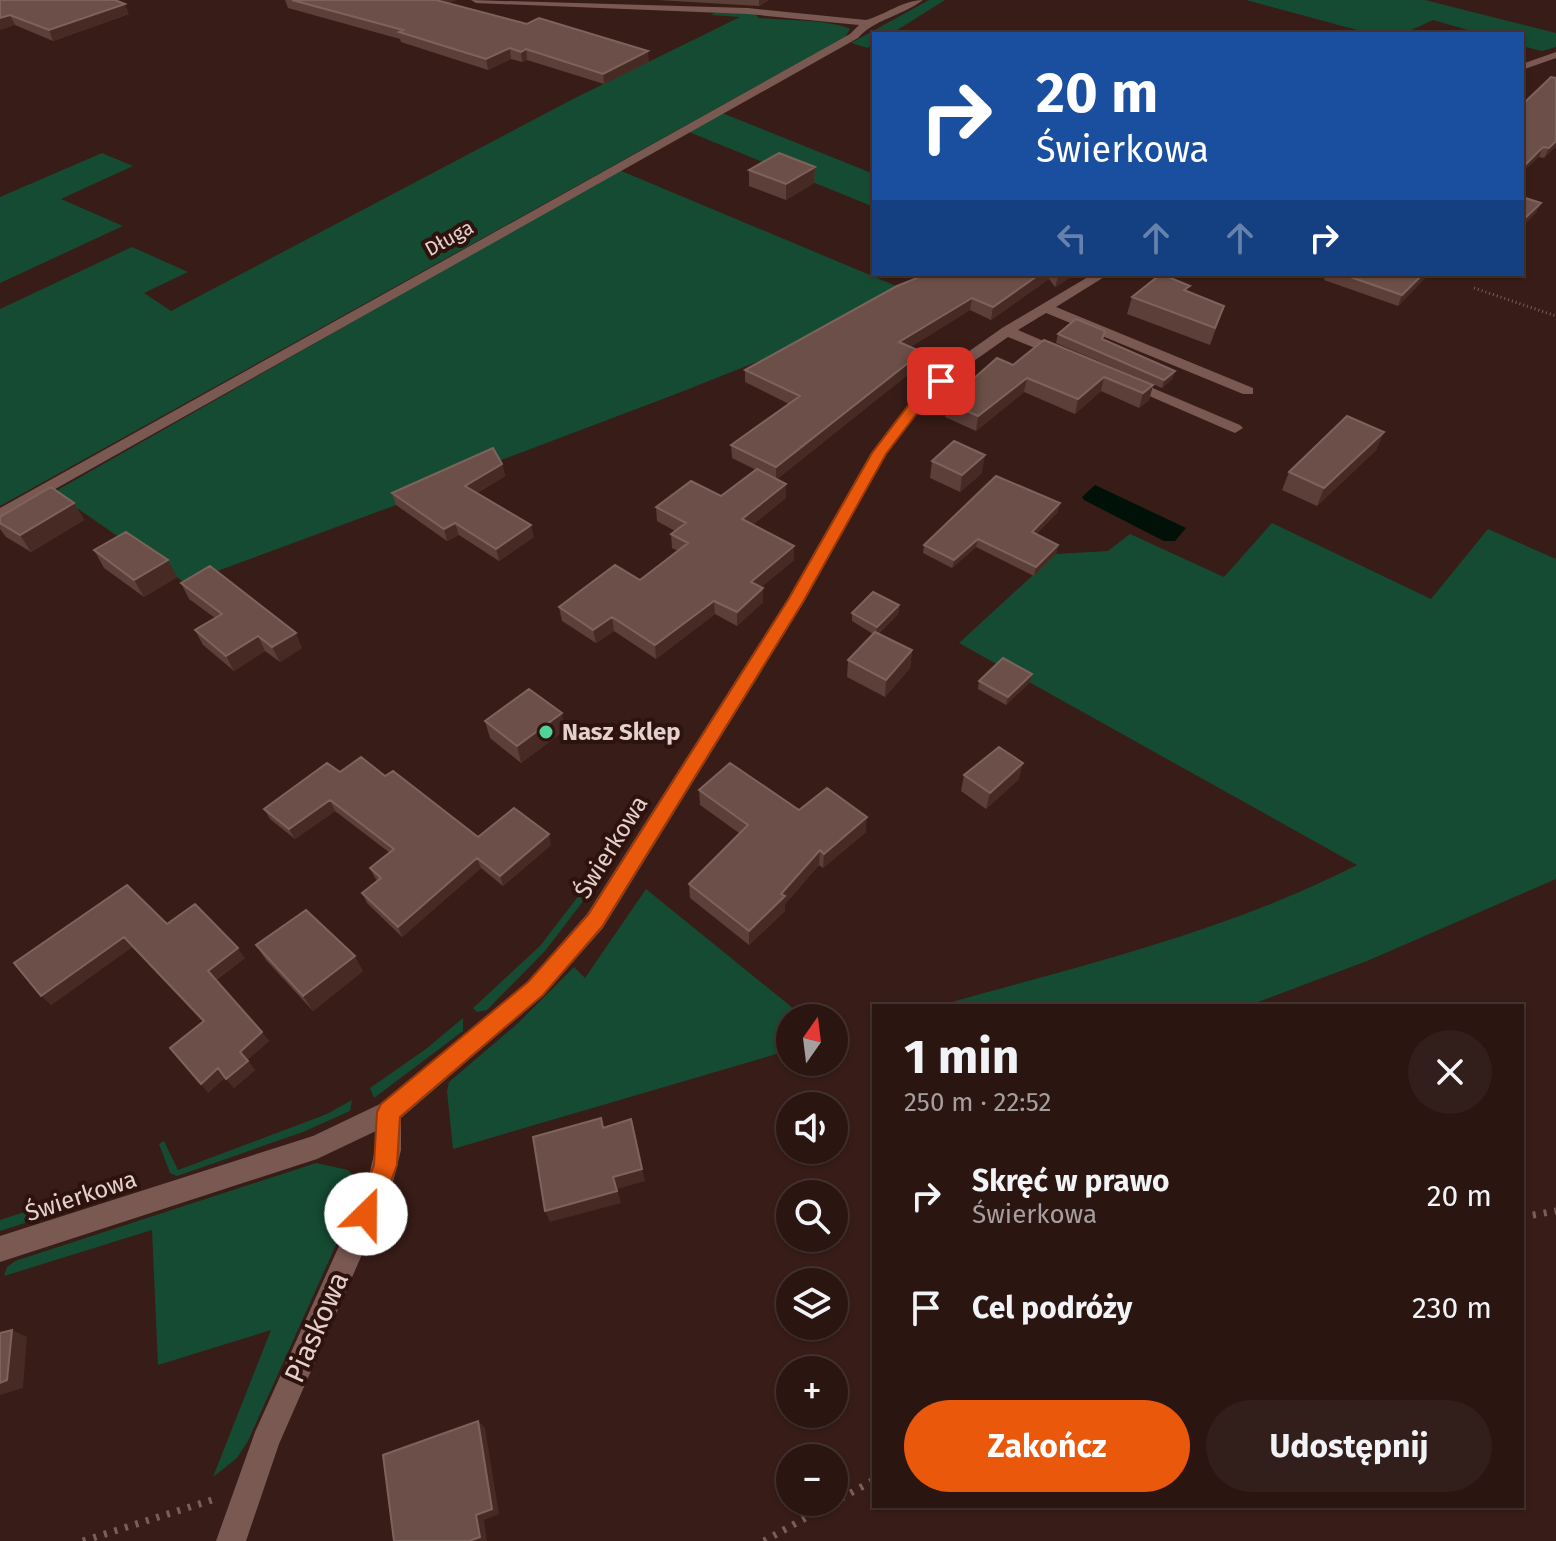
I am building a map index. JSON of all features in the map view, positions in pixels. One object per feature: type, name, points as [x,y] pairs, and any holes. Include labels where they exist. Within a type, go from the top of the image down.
[{"type":"street","points":[[476,0],[593,2],[748,11],[866,23]]},
{"type":"street","name":"Długa","points":[[0,515],[854,36],[866,23],[887,17],[918,0]]},
{"type":"street","points":[[1524,66],[1556,55]]},
{"type":"street","name":"Świerkowa","points":[[0,1249],[317,1147],[389,1112],[535,989],[595,921],[795,602],[879,453],[919,401],[956,367],[1007,331],[1099,276]]},
{"type":"street","points":[[1046,308],[1248,391]]},
{"type":"street","points":[[1007,331],[1078,361]]},
{"type":"street","points":[[1107,373],[1235,428]]},
{"type":"street","name":"Piaskowa","points":[[231,1541],[265,1442],[379,1186],[388,1150],[389,1112]]},
{"type":"path","points":[[1474,288],[1556,316]]},
{"type":"path","points":[[1524,1217],[1556,1211]]},
{"type":"path","points":[[764,1541],[872,1481]]},
{"type":"path","points":[[83,1541],[249,1488]]},
{"type":"green space","points":[[929,0],[945,0],[894,32],[872,32],[872,45],[868,48],[851,43]]},
{"type":"green space","points":[[1246,0],[1425,0],[1556,33],[1556,47],[1542,51],[1524,46],[1524,32],[1475,32],[1433,20],[1407,32],[1365,32]]},
{"type":"green space","points":[[716,12],[820,22],[850,29],[845,37],[0,506],[0,309],[132,247],[188,272],[144,293],[171,311],[573,99],[740,17],[711,15]]},
{"type":"green space","points":[[722,113],[872,173],[872,206],[689,132]]},
{"type":"green space","points":[[102,153],[133,166],[61,199],[123,226],[0,283],[0,197]]},
{"type":"green space","points":[[619,170],[913,293],[789,349],[472,471],[396,505],[185,583],[54,492]]},
{"type":"green space","points":[[1272,523],[1431,599],[1488,529],[1556,559],[1556,879],[1367,961],[1252,1004],[945,1004],[1204,929],[1307,889],[1357,865],[959,643],[1056,554],[1108,551],[1130,534],[1224,577]]},
{"type":"green space","points":[[593,877],[597,883],[545,951],[487,1010],[477,1012],[473,1008],[540,946]]},
{"type":"green space","points":[[646,889],[788,1004],[776,1004],[776,1054],[453,1149],[447,1091],[449,1082],[516,1025],[574,967],[585,978]]},
{"type":"green space","points":[[463,1018],[463,1031],[374,1098],[370,1088],[426,1049]]},
{"type":"green space","points":[[352,1100],[350,1111],[303,1132],[177,1176],[170,1173],[159,1144],[164,1141],[178,1170],[327,1114]]},
{"type":"green space","points":[[316,1163],[348,1170],[358,1181],[357,1198],[248,1441],[237,1458],[213,1477],[271,1330],[158,1365],[152,1230],[4,1276],[7,1267],[15,1261]]},
{"type":"green space","points":[[112,1183],[109,1196],[0,1231],[0,1220]]},
{"type":"shaded area","points":[[1095,485],[1186,528],[1175,541],[1164,541],[1084,500],[1082,497]]},
{"type":"building","points":[[0,0],[115,0],[125,4],[49,30],[10,15],[0,18]]},
{"type":"building","points":[[292,0],[436,0],[527,24],[539,18],[648,51],[603,74],[526,49],[521,52],[510,48],[486,59],[399,32],[403,30]]},
{"type":"building","points":[[1551,77],[1556,78],[1556,141],[1549,148],[1543,147],[1524,166],[1524,102]]},
{"type":"building","points":[[779,153],[815,167],[786,184],[749,170]]},
{"type":"building","points":[[1524,198],[1541,203],[1524,219]]},
{"type":"building","points":[[922,276],[1037,276],[993,307],[972,298],[899,342],[922,352],[776,467],[731,445],[800,396],[745,370],[897,286]]},
{"type":"building","points":[[1158,276],[1166,276],[1190,286],[1184,290],[1224,306],[1215,328],[1132,297]]},
{"type":"building","points":[[1348,276],[1421,276],[1402,295]]},
{"type":"building","points":[[1076,319],[1105,331],[1102,339],[1175,371],[1164,380],[1058,334]]},
{"type":"building","points":[[1044,340],[1153,385],[1143,393],[1104,377],[1078,399],[1027,378],[978,416],[947,402],[997,358],[1013,365]]},
{"type":"building","points":[[1347,416],[1384,432],[1324,488],[1289,472]]},
{"type":"building","points":[[954,441],[985,455],[962,475],[932,461]]},
{"type":"building","points":[[493,448],[502,464],[465,486],[531,525],[496,549],[455,523],[444,529],[392,493]]},
{"type":"building","points":[[757,469],[786,484],[742,519],[794,546],[751,582],[763,588],[737,612],[714,601],[655,645],[612,617],[593,630],[559,607],[615,565],[640,580],[688,543],[671,534],[686,523],[656,507],[691,481],[721,496]]},
{"type":"building","points":[[996,476],[1060,503],[1032,532],[1058,545],[1036,567],[978,539],[954,560],[924,545]]},
{"type":"building","points":[[51,487],[74,503],[20,535],[0,523],[0,517]]},
{"type":"building","points":[[126,532],[168,560],[134,580],[94,550]]},
{"type":"building","points":[[210,566],[296,633],[272,647],[258,636],[226,656],[195,630],[222,614],[181,583]]},
{"type":"building","points":[[873,592],[899,605],[877,627],[852,613]]},
{"type":"building","points":[[875,632],[912,650],[886,680],[848,660]]},
{"type":"building","points":[[1003,658],[1032,674],[1008,697],[979,681]]},
{"type":"building","points":[[529,689],[562,713],[517,746],[485,721]]},
{"type":"building","points":[[999,747],[1023,763],[990,793],[964,775]]},
{"type":"building","points":[[361,757],[385,776],[393,771],[478,837],[514,808],[549,834],[500,876],[477,858],[398,927],[362,893],[381,878],[370,868],[394,849],[330,800],[289,829],[264,809],[327,763],[340,772]]},
{"type":"building","points":[[730,763],[799,810],[827,788],[867,817],[824,854],[820,850],[781,894],[785,896],[749,931],[689,884],[748,825],[699,790]]},
{"type":"building","points":[[127,885],[167,924],[195,904],[238,948],[208,971],[262,1032],[240,1052],[248,1061],[226,1079],[218,1068],[201,1084],[170,1048],[204,1021],[124,937],[41,996],[14,963]]},
{"type":"building","points":[[306,910],[355,956],[303,996],[256,945]]},
{"type":"building","points":[[601,1118],[603,1128],[631,1119],[642,1169],[613,1177],[617,1191],[545,1211],[533,1137]]},
{"type":"building","points":[[12,1330],[7,1380],[0,1383],[0,1333]]},
{"type":"building","points":[[478,1421],[492,1509],[476,1515],[480,1537],[469,1541],[394,1541],[383,1455]]},
{"type":"place","name":"Nasz Sklep","points":[[546,732]]},
{"type":"route","points":[[366,1214],[386,1165],[389,1112],[535,989],[595,921],[795,602],[879,453],[919,401],[941,381]]}]
